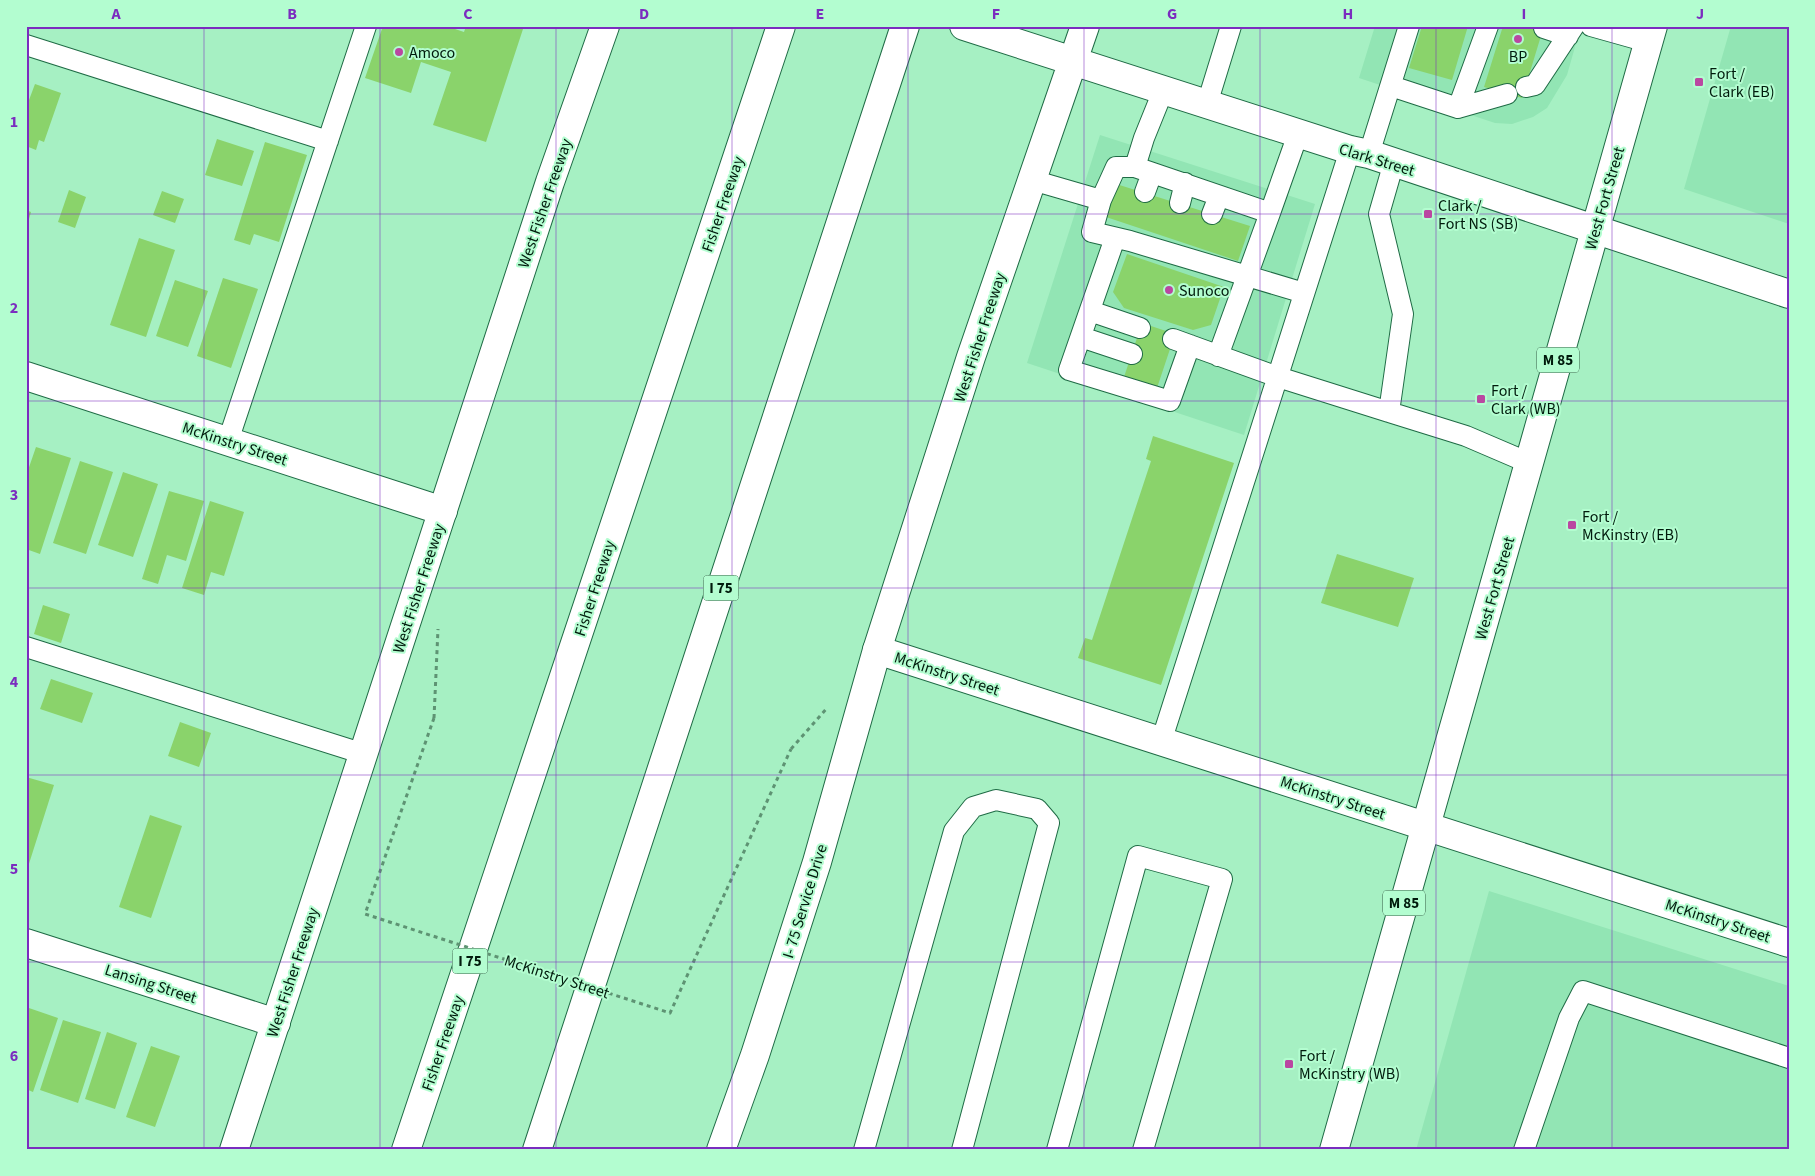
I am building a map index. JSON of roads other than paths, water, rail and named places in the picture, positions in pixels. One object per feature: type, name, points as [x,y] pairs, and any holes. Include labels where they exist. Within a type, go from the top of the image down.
[{"type":"main road","name":"West Fisher Freeway","points":[[234,1150],[550,182],[605,26]]},
{"type":"main road","name":"Fisher Freeway","points":[[406,1150],[782,26]]},
{"type":"main road","name":"I 75","points":[[537,1150],[905,26]]},
{"type":"main road","name":"Clark Street","points":[[964,26],[1596,229],[1789,294]]},
{"type":"main road","name":"West Fisher Freeway","points":[[877,650],[971,357],[1085,26]]},
{"type":"main road","name":"West Fort Street","points":[[1334,1150],[1651,34]]},
{"type":"main road","name":"McKinstry Street","points":[[26,376],[443,511]]},
{"type":"main road","name":"McKinstry Street","points":[[877,650],[1789,943]]},
{"type":"main road","name":"I- 75 Service Drive","points":[[721,1150],[755,1055],[817,862],[877,650]]},
{"type":"main road","name":"Lansing Street","points":[[26,943],[276,1023]]},
{"type":"lane","points":[[228,441],[366,26]]},
{"type":"lane","points":[[1207,104],[1231,26]]},
{"type":"lane","points":[[1161,742],[1304,293],[1371,156],[1409,26]]},
{"type":"lane","points":[[1458,108],[1487,54],[1488,26]]},
{"type":"lane","points":[[1591,26],[1651,34]]},
{"type":"lane","points":[[1544,28],[1571,31]]},
{"type":"lane","points":[[1391,86],[1458,108],[1517,91],[1535,85],[1539,67],[1571,31]]},
{"type":"lane","points":[[26,45],[328,142]]},
{"type":"lane","points":[[1145,192],[1144,138],[1163,90]]},
{"type":"lane","points":[[1218,356],[1298,134]]},
{"type":"lane","points":[[1371,156],[1379,214],[1403,314],[1390,412]]},
{"type":"lane","points":[[1270,213],[1215,205],[1185,183],[1144,170],[1116,167],[1101,200],[1092,232],[1126,235],[1167,245],[1197,255],[1247,277],[1304,293]]},
{"type":"lane","points":[[1032,180],[1101,200]]},
{"type":"lane","points":[[1180,203],[1185,183]]},
{"type":"lane","points":[[1126,235],[1090,311],[1069,370],[1170,401],[1173,366],[1182,342],[1278,377],[1466,436],[1529,463]]},
{"type":"lane","points":[[1090,311],[1140,328]]},
{"type":"lane","points":[[1081,337],[1132,354]]},
{"type":"lane","points":[[26,647],[364,754]]},
{"type":"lane","points":[[864,1150],[954,831],[973,807],[996,800],[1037,809],[1049,823],[962,1150]]},
{"type":"lane","points":[[1057,1150],[1138,856],[1222,879],[1143,1150]]},
{"type":"lane","points":[[1524,1150],[1569,1018],[1583,991],[1789,1058]]},
{"type":"place","name":"BP","points":[[1518,39]]},
{"type":"place","name":"Amoco","points":[[399,52]]},
{"type":"place","name":"Fort / Clark (EB)","points":[[1699,82]]},
{"type":"place","name":"Clark / Fort NS (SB)","points":[[1428,214]]},
{"type":"place","name":"Sunoco","points":[[1169,290]]},
{"type":"place","name":"Fort / Clark (WB)","points":[[1481,399]]},
{"type":"place","name":"Fort / McKinstry (EB)","points":[[1572,525]]},
{"type":"place","name":"Fort / McKinstry (WB)","points":[[1289,1064]]}]
